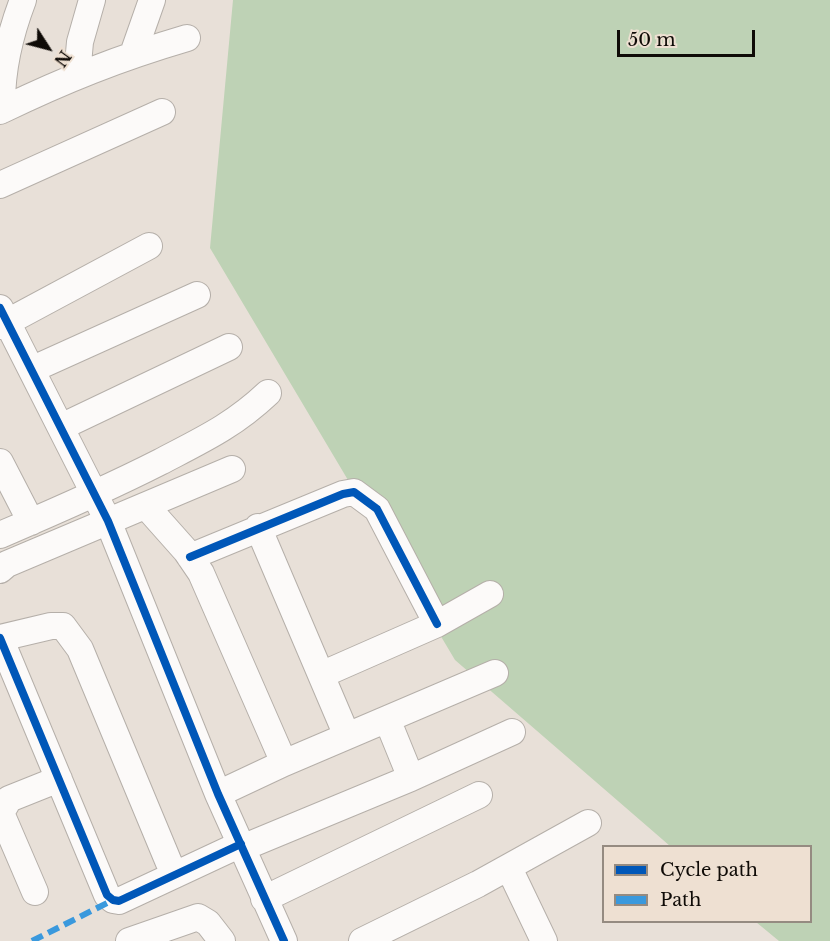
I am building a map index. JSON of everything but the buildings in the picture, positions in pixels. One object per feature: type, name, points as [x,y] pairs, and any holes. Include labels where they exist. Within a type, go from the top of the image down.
[{"type":"street","points":[[23,0],[7,59],[1,111],[77,75],[133,54],[187,38]]},
{"type":"street","points":[[77,75],[80,42],[92,0]]},
{"type":"street","points":[[133,54],[152,0]]},
{"type":"street","points":[[0,185],[162,112]]},
{"type":"street","points":[[149,246],[2,319],[33,369],[108,521],[218,794],[284,941]]},
{"type":"street","points":[[33,369],[197,295]]},
{"type":"street","points":[[61,428],[229,347]]},
{"type":"street","points":[[0,535],[95,495],[218,433],[242,417],[268,393]]},
{"type":"street","points":[[0,462],[31,522]]},
{"type":"street","points":[[0,570],[7,564],[232,470]]},
{"type":"street","points":[[190,557],[258,527],[343,494],[354,492],[377,509],[436,624]]},
{"type":"street","points":[[146,506],[201,573],[284,763]]},
{"type":"street","points":[[258,527],[347,736]]},
{"type":"street","points":[[321,675],[436,624],[490,594]]},
{"type":"street","points":[[174,875],[80,649],[70,633],[63,626],[51,626],[0,638],[107,894],[113,900],[119,901],[174,875],[243,850],[512,732]]},
{"type":"street","points":[[218,794],[284,763],[495,673]]},
{"type":"street","points":[[387,719],[411,778]]},
{"type":"street","points":[[35,892],[1,813],[9,799],[59,779]]},
{"type":"street","points":[[261,891],[479,795]]},
{"type":"street","points":[[370,940],[588,824]]},
{"type":"street","points":[[508,868],[544,941]]},
{"type":"street","points":[[129,941],[198,917],[208,923],[222,941]]},
{"type":"green space","points":[[233,0],[830,0],[830,941],[779,941],[757,923],[812,923],[812,845],[669,845],[455,660],[210,248]]},
{"type":"marked path","points":[[32,941],[113,900]]},
{"type":"cycle path","points":[[0,308],[108,521],[218,794],[284,941]]},
{"type":"cycle path","points":[[190,557],[343,494],[354,492],[377,509],[437,624]]},
{"type":"cycle path","points":[[0,638],[107,895],[119,901],[241,844]]}]
